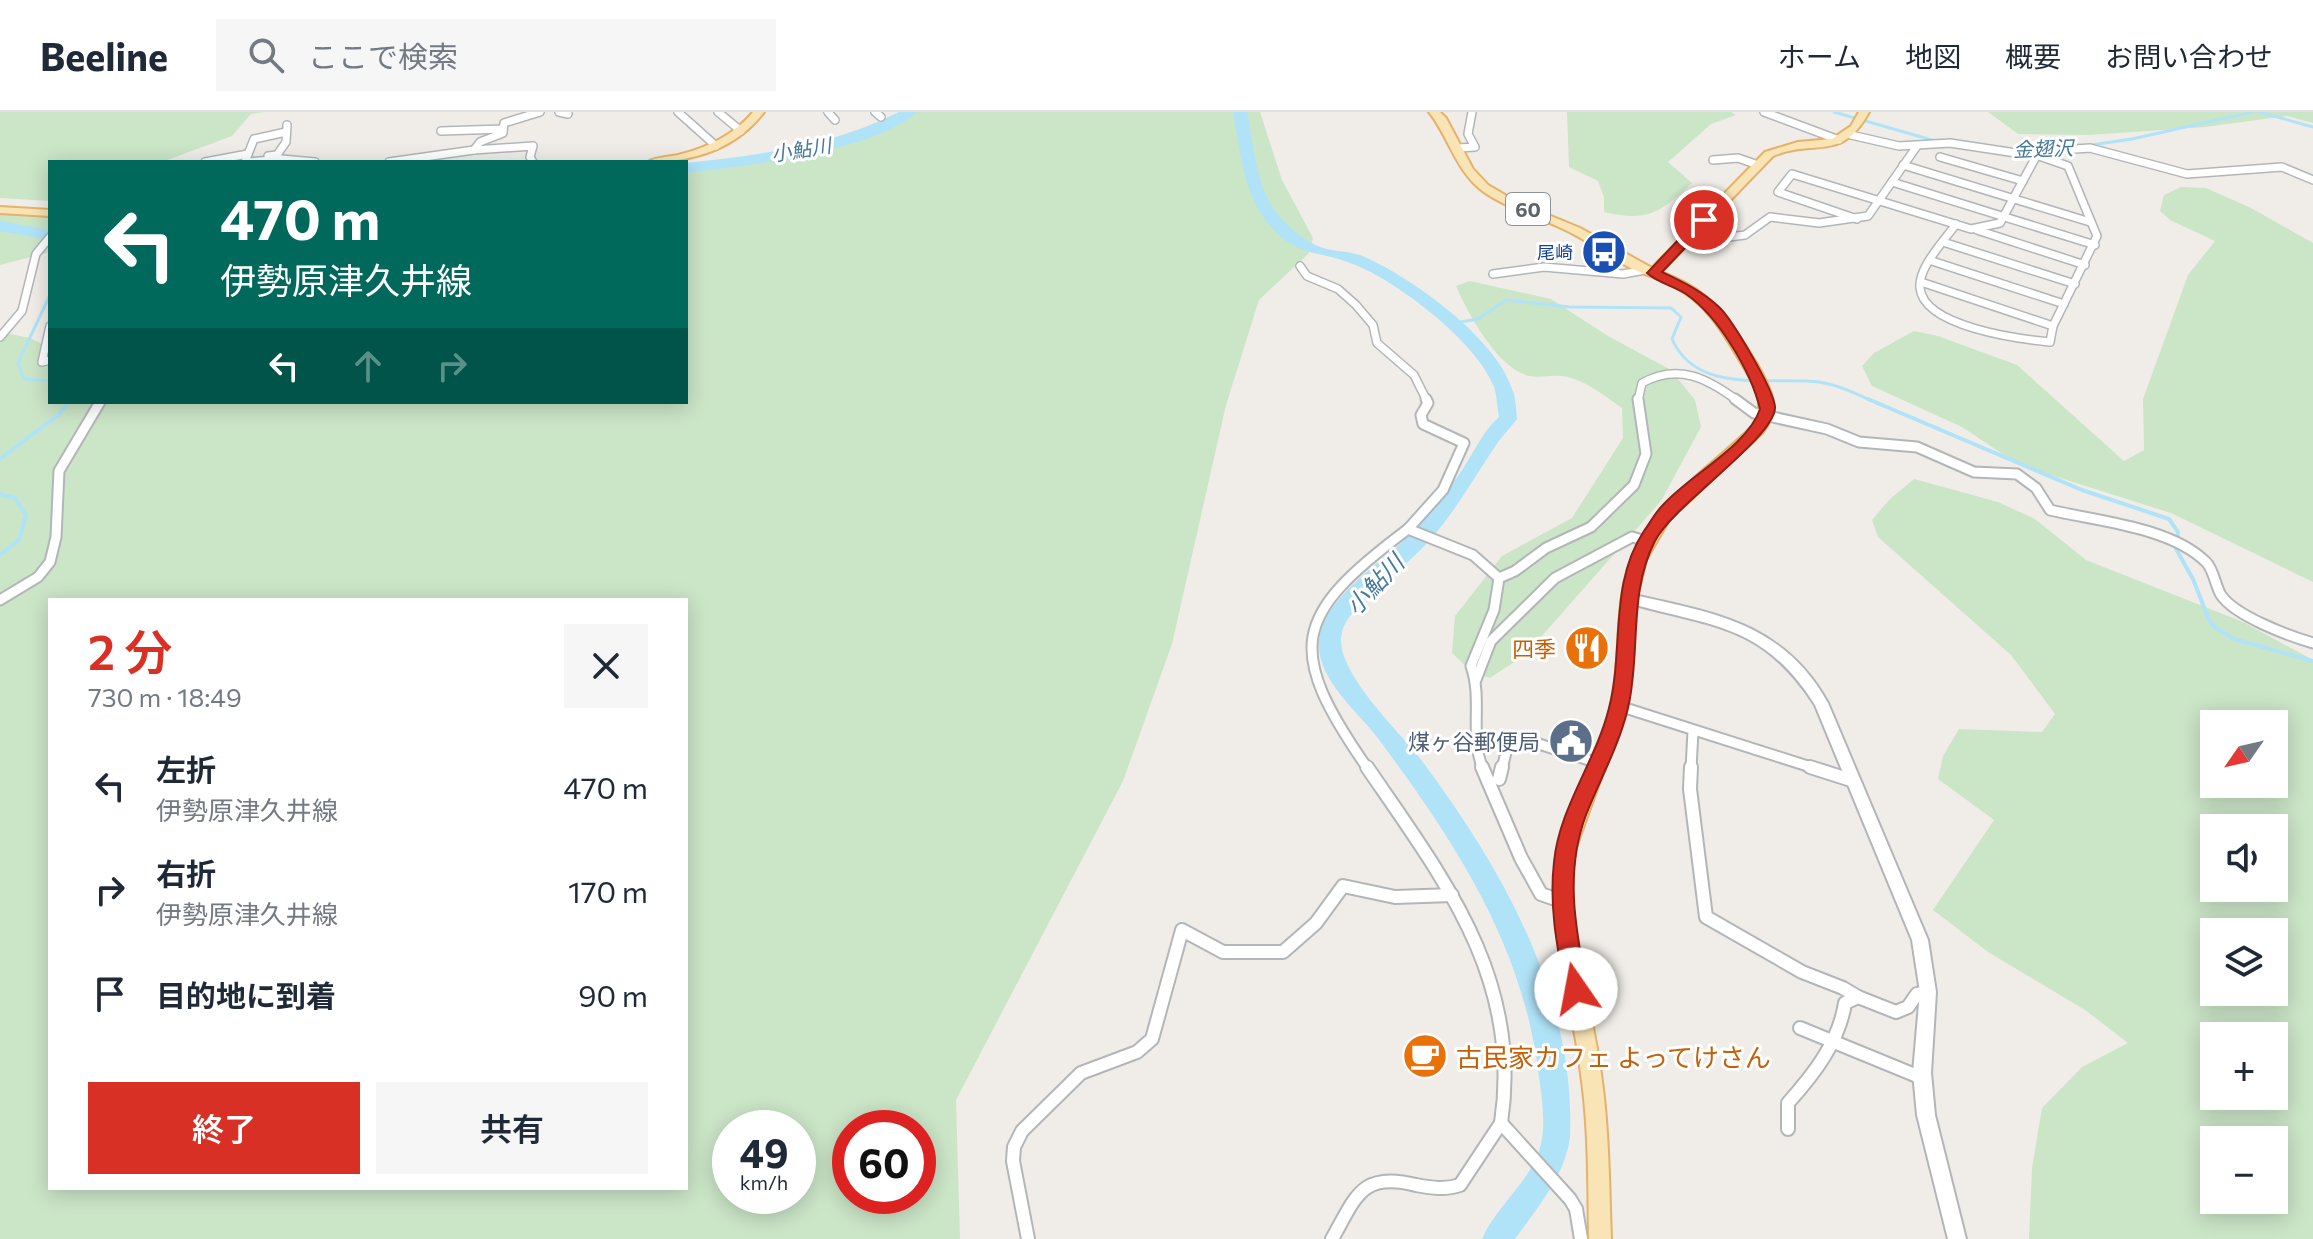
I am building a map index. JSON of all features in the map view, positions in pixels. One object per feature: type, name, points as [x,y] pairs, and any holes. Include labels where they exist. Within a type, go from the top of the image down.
[{"type":"main road","points":[[664,160],[692,155],[716,146],[741,131],[759,112]]},
{"type":"main road","name":"60","points":[[1435,112],[1449,129],[1467,172],[1488,190],[1575,229],[1649,272]]},
{"type":"main road","points":[[1600,1239],[1600,1165],[1594,1095],[1565,938],[1561,901],[1563,866],[1570,832],[1601,764],[1619,706],[1634,572],[1646,541],[1676,501],[1754,433],[1766,416],[1768,406],[1763,388],[1717,312],[1689,290],[1649,272],[1682,243],[1769,154],[1787,146],[1839,140],[1851,135],[1864,112]]},
{"type":"main road","points":[[0,210],[48,213]]},
{"type":"street","points":[[474,150],[480,142],[503,133],[513,112]]},
{"type":"street","points":[[441,131],[504,126],[540,112]]},
{"type":"street","points":[[559,112],[568,114]]},
{"type":"street","points":[[678,112],[716,146]]},
{"type":"street","points":[[718,112],[741,131]]},
{"type":"street","points":[[828,112],[835,120]]},
{"type":"street","points":[[1458,148],[1475,147],[1468,134],[1472,112]]},
{"type":"street","points":[[1764,112],[1839,140]]},
{"type":"street","points":[[286,128],[286,142],[277,155],[247,159],[254,139],[286,128]]},
{"type":"street","points":[[1851,135],[1891,144],[1917,146],[1950,143],[2037,154],[2090,148],[2198,175],[2210,170],[2282,167],[2313,180]]},
{"type":"street","points":[[403,160],[533,146],[532,160]]},
{"type":"street","points":[[1682,243],[1745,235],[1770,217],[1792,224],[1868,216],[1917,146]]},
{"type":"street","points":[[1971,229],[2000,223],[2037,154]]},
{"type":"street","points":[[1956,224],[1921,282],[1921,297],[1937,312],[1994,334],[2050,342],[2053,326],[2097,236],[2068,166],[2037,154]]},
{"type":"street","points":[[1940,157],[2023,181]]},
{"type":"street","points":[[1713,160],[1738,158],[1758,165]]},
{"type":"street","points":[[247,159],[272,160]]},
{"type":"street","points":[[1903,165],[2090,222]]},
{"type":"street","points":[[1857,219],[1778,192],[1792,174],[2085,265]]},
{"type":"street","points":[[1892,182],[2095,245]]},
{"type":"street","points":[[0,337],[22,311],[39,250],[48,239]]},
{"type":"street","points":[[1943,242],[2075,284]]},
{"type":"street","points":[[1932,261],[2064,304]]},
{"type":"street","points":[[1300,266],[1307,276],[1338,289],[1348,297],[1373,325],[1377,343],[1414,375],[1428,403],[1421,415],[1423,424],[1464,443],[1445,485],[1428,510],[1409,530],[1337,590],[1313,623],[1309,651],[1314,670],[1345,736],[1417,836],[1452,895],[1484,968],[1499,1018],[1507,1080],[1501,1123],[1487,1141],[1472,1172],[1459,1186],[1439,1189],[1381,1180],[1367,1184],[1349,1208],[1335,1238]]},
{"type":"street","points":[[1493,274],[1544,267],[1629,275],[1649,272]]},
{"type":"street","points":[[1921,282],[2053,326]]},
{"type":"street","points":[[48,335],[42,362],[48,360]]},
{"type":"street","points":[[1499,578],[1515,571],[1546,548],[1591,527],[1634,485],[1646,454],[1638,406],[1639,391],[1649,377],[1660,373],[1686,374],[1717,385],[1754,413],[1827,429],[1859,442],[1917,447],[1974,472],[2017,474],[2036,488],[2050,510],[2156,534],[2183,545],[2208,563],[2219,591],[2232,606],[2289,636],[2313,643]]},
{"type":"street","points":[[0,600],[41,574],[56,548],[55,498],[59,473],[64,459],[96,414],[99,404]]},
{"type":"street","points":[[1409,530],[1473,555],[1499,578],[1500,586],[1487,627],[1471,666],[1476,680]]},
{"type":"street","points":[[1561,901],[1541,894],[1521,858],[1480,762],[1474,737],[1476,680],[1491,641],[1555,578],[1632,537],[1646,541]]},
{"type":"street","points":[[1630,599],[1738,627],[1787,655],[1814,689],[1920,940],[1928,992],[1922,1078],[1926,1115],[1957,1239]]},
{"type":"street","points":[[1619,706],[1854,781]]},
{"type":"street","points":[[1693,731],[1690,789],[1706,917],[1741,933],[1794,968],[1844,986],[1858,997],[1896,1012],[1908,1007],[1917,994],[1928,992]]},
{"type":"street","points":[[1499,779],[1509,740],[1539,744],[1601,764]]},
{"type":"street","points":[[1028,1239],[1013,1161],[1018,1138],[1081,1073],[1092,1066],[1138,1053],[1147,1046],[1152,1039],[1182,930],[1223,952],[1255,949],[1283,952],[1316,923],[1343,886],[1402,898],[1452,895]]},
{"type":"street","points":[[1788,1129],[1788,1103],[1809,1080],[1841,1027],[1845,1003],[1858,997]]},
{"type":"street","points":[[1800,1028],[1845,1043],[1876,1062],[1922,1078]]},
{"type":"street","points":[[1501,1123],[1570,1199],[1576,1209],[1581,1239]]},
{"type":"green space","points":[[0,112],[264,112],[251,114],[232,136],[167,160],[48,160],[48,201],[0,198]]},
{"type":"green space","points":[[901,112],[1260,112],[1282,180],[1313,238],[1309,253],[1259,300],[1226,405],[1172,644],[1123,781],[956,1100],[960,1239],[0,1239],[0,332],[30,338],[48,347],[48,404],[688,404],[688,171],[823,149]]},
{"type":"green space","points":[[1567,112],[1731,112],[1736,115],[1711,124],[1668,162],[1692,183],[1662,208],[1632,216],[1604,212],[1604,197],[1598,181],[1569,167]]},
{"type":"green space","points":[[1988,112],[2313,112],[2313,123],[2287,116],[2205,127],[2089,135],[2018,134]]},
{"type":"green space","points":[[2181,187],[2206,188],[2251,208],[2313,243],[2313,582],[2171,513],[2019,465],[1962,427],[1872,386],[1862,366],[1874,353],[1914,331],[1938,336],[2017,365],[2124,461],[2144,450],[2143,399],[2188,275],[2215,241],[2170,220],[2160,211],[2164,195]]},
{"type":"green space","points":[[48,213],[48,253],[0,265],[0,215]]},
{"type":"green space","points":[[1470,281],[1551,299],[1608,336],[1671,370],[1695,400],[1701,427],[1661,501],[1525,655],[1490,678],[1471,671],[1452,653],[1455,616],[1502,556],[1572,518],[1623,438],[1622,408],[1577,380],[1561,376],[1530,376],[1518,372],[1507,363],[1476,325],[1456,286]]},
{"type":"green space","points":[[1914,479],[1998,502],[2035,519],[2086,560],[2243,622],[2313,660],[2313,1239],[2029,1239],[2032,1168],[2042,1108],[2082,1067],[2128,1043],[2085,1010],[1988,952],[1933,910],[1994,820],[1938,779],[1943,756],[1959,729],[2042,732],[2055,714],[2011,655],[1878,537],[1872,520],[1890,499]]},
{"type":"waterway","name":"小鮎川","points":[[688,168],[772,157],[829,144],[857,136],[910,112]]},
{"type":"waterway","name":"小鮎川","points":[[1240,112],[1255,183],[1262,204],[1274,221],[1302,245],[1319,252],[1356,259],[1387,275],[1454,323],[1475,344],[1504,390],[1508,419],[1490,439],[1449,503],[1415,543],[1353,599],[1334,624],[1330,636],[1330,649],[1338,672],[1441,806],[1495,892],[1534,985],[1547,1034],[1554,1087],[1555,1146],[1542,1175],[1497,1239]]},
{"type":"waterway","name":"金翅沢","points":[[1834,112],[1939,142]]},
{"type":"waterway","name":"金翅沢","points":[[2091,145],[2253,112]]},
{"type":"waterway","name":"金翅沢","points":[[2259,112],[2313,127]]},
{"type":"waterway","name":"小鮎川","points":[[0,226],[48,235]]},
{"type":"waterway","points":[[48,299],[18,363],[24,379],[48,381]]},
{"type":"waterway","points":[[1454,323],[1478,319],[1506,300],[1570,307],[1671,308],[1681,317],[1672,339],[1684,357],[1699,369],[1737,380],[1819,382],[1872,401]]},
{"type":"waterway","points":[[1868,399],[2082,490],[2169,519],[2178,532],[2176,549],[2193,579],[2209,620],[2216,628],[2234,639],[2313,661]]},
{"type":"waterway","points":[[0,459],[58,415],[67,404]]},
{"type":"waterway","points":[[0,494],[15,498],[26,515],[19,540],[0,555]]},
{"type":"place","name":"尾崎","points":[[1604,252]]},
{"type":"place","name":"四季","points":[[1587,648]]},
{"type":"place","name":"煤ヶ谷郵便局","points":[[1571,741]]},
{"type":"place","name":"古民家カフェ よってけさん","points":[[1425,1056]]},
{"type":"route","points":[[1576,989],[1562,911],[1564,859],[1575,817],[1614,728],[1625,671],[1631,584],[1638,560],[1654,527],[1668,510],[1754,433],[1764,421],[1768,409],[1763,388],[1717,312],[1689,290],[1654,273],[1704,220]]}]
